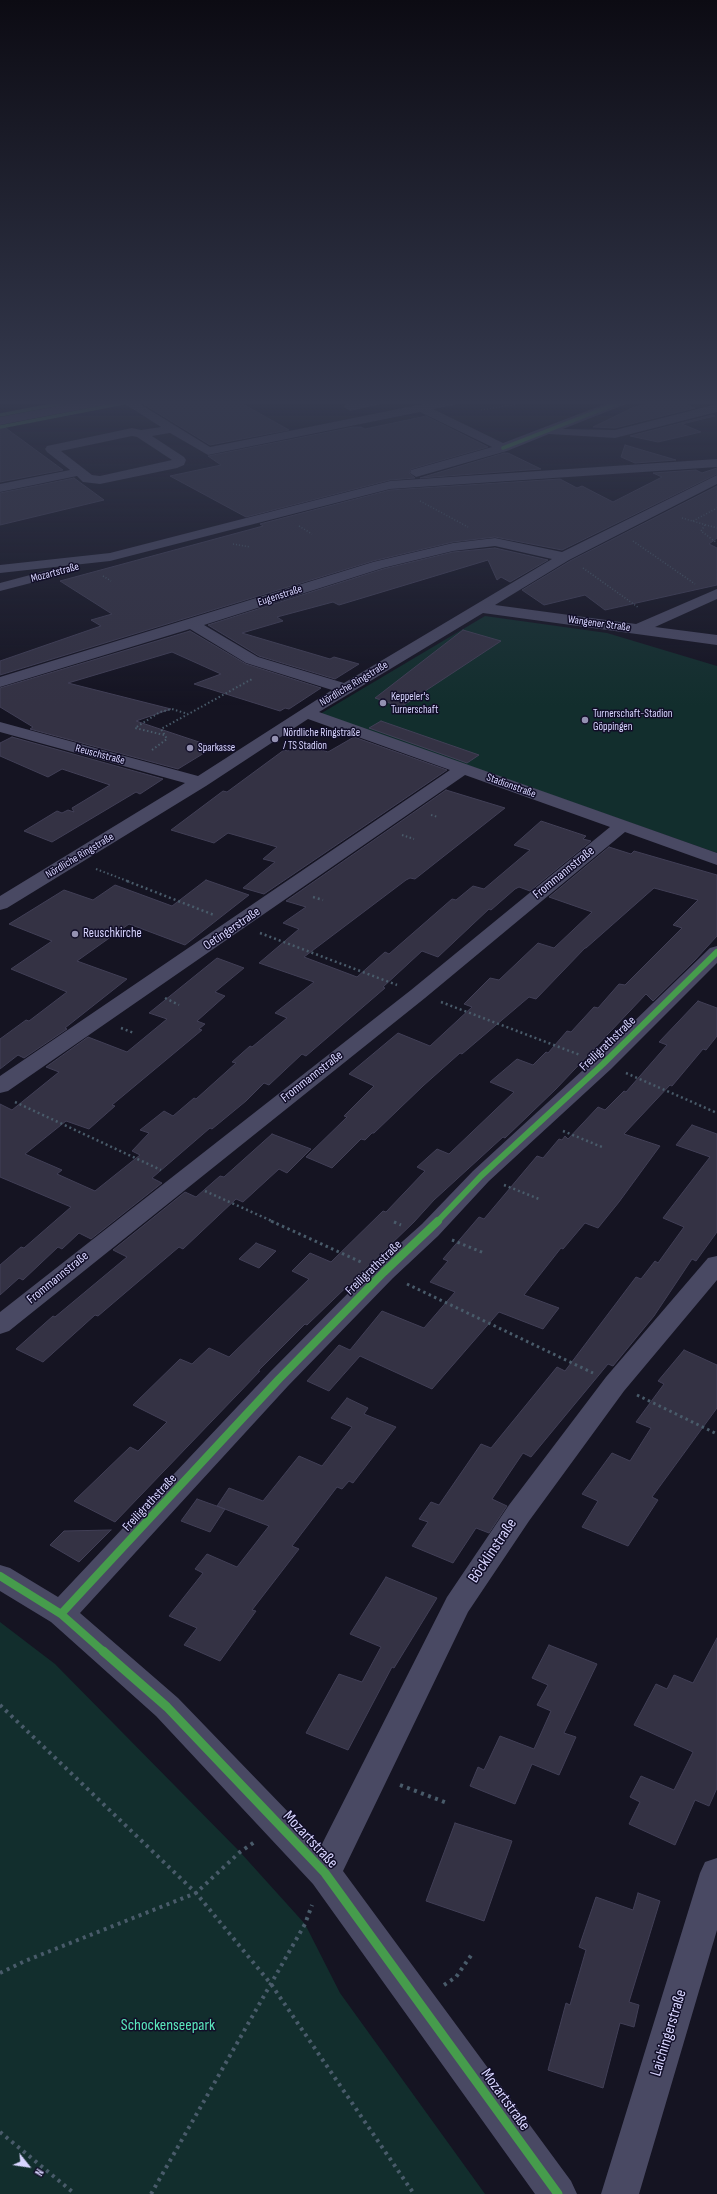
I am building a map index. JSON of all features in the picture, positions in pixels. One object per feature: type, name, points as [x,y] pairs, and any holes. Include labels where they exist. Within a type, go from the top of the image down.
[{"type":"street","points":[[0,569],[110,557],[326,501]]},
{"type":"street","name":"Nördliche Ringstraße","points":[[1,902],[200,782],[345,689],[566,557],[673,501]]},
{"type":"street","name":"Eugenstraße","points":[[0,682],[192,624],[378,565],[453,547],[495,542],[566,557]]},
{"type":"street","name":"Mozartstraße","points":[[0,587],[110,557]]},
{"type":"street","points":[[639,629],[714,594]]},
{"type":"street","name":"Wangener Straße","points":[[482,608],[717,640]]},
{"type":"street","points":[[192,624],[252,660],[345,689]]},
{"type":"street","name":"Stadionstraße","points":[[306,713],[717,859]]},
{"type":"street","name":"Reuschstraße","points":[[0,727],[200,782]]},
{"type":"street","name":"Oetingerstraße","points":[[0,1086],[463,769]]},
{"type":"street","name":"Frommannstraße","points":[[0,1325],[418,994],[622,826]]},
{"type":"street","name":"Freiligrathstraße","points":[[61,1614],[279,1379],[384,1272],[430,1230],[481,1176],[603,1064],[717,952]]},
{"type":"street","name":"Böcklinstraße","points":[[325,1873],[461,1598],[519,1513],[615,1384],[717,1264]]},
{"type":"street","name":"Mozartstraße","points":[[0,1576],[61,1614],[167,1708],[325,1873],[558,2194]]},
{"type":"street","name":"Laichingerstraße","points":[[620,2194],[717,1872]]},
{"type":"path","points":[[435,508],[449,516]]},
{"type":"path","points":[[692,521],[717,508]]},
{"type":"path","points":[[656,510],[717,528]]},
{"type":"path","points":[[705,525],[701,531],[717,543]]},
{"type":"path","points":[[618,530],[714,594]]},
{"type":"path","points":[[232,544],[250,547]]},
{"type":"path","points":[[566,557],[657,621]]},
{"type":"path","points":[[132,764],[167,739],[162,729],[273,666]]},
{"type":"path","points":[[165,735],[135,728],[160,712],[172,709],[188,714]]},
{"type":"path","points":[[540,1122],[602,1148]]},
{"type":"path","points":[[481,1176],[539,1199]]},
{"type":"path","points":[[430,1230],[484,1253]]},
{"type":"path","points":[[0,1705],[196,1893],[271,1984],[414,2194]]},
{"type":"path","points":[[373,1774],[447,1803]]},
{"type":"path","points":[[0,1974],[25,1961],[196,1893],[240,1852],[278,1824]]},
{"type":"path","points":[[151,2194],[305,1924],[325,1873]]},
{"type":"path","points":[[418,2002],[456,1977],[472,1954]]},
{"type":"path","points":[[0,2132],[75,2194]]},
{"type":"green space","points":[[485,616],[607,633],[717,666],[717,853],[320,714]]},
{"type":"green space","name":"Schockenseepark","points":[[0,1622],[55,1664],[240,1852],[305,1924],[340,1993],[485,2194],[0,2194]]},
{"type":"building","points":[[0,501],[98,501],[0,525]]},
{"type":"building","points":[[217,501],[307,501],[246,517]]},
{"type":"building","points":[[346,501],[661,501],[562,550],[495,537],[453,542],[373,561],[0,675],[0,661],[101,626],[91,620],[112,614],[60,581],[263,526],[260,524]]},
{"type":"building","points":[[687,501],[717,501],[717,538],[709,544],[717,548],[717,585],[605,610],[585,595],[544,605],[522,590],[570,561]]},
{"type":"building","points":[[495,548],[548,560],[510,582],[501,577],[497,580],[488,560],[339,605],[333,602],[277,617],[283,621],[242,633],[330,659],[334,657],[359,664],[335,679],[259,656],[208,625],[383,569],[453,552]]},
{"type":"building","points":[[463,630],[501,641],[401,707],[375,698]]},
{"type":"building","points":[[190,631],[246,664],[321,688],[289,709],[285,708],[280,711],[194,684],[221,674],[172,652],[68,683],[171,709],[136,721],[214,747],[178,769],[30,729],[33,727],[0,707],[0,688]]},
{"type":"building","points":[[381,721],[479,755],[467,763],[369,728]]},
{"type":"building","points":[[12,737],[163,779],[140,794],[136,792],[52,842],[24,831],[57,811],[62,813],[68,810],[74,812],[72,808],[110,785],[62,769],[48,777],[0,756],[0,743]]},
{"type":"building","points":[[354,737],[447,770],[264,894],[243,888],[275,862],[263,859],[277,847],[228,833],[214,843],[171,830],[223,791],[227,792],[284,750],[288,751],[301,743],[328,752]]},
{"type":"building","points":[[446,790],[505,808],[415,879],[410,878],[406,880],[304,957],[357,977],[385,952],[389,954],[452,899],[456,900],[473,886],[484,889],[530,850],[514,845],[541,821],[586,836],[583,839],[591,841],[530,891],[519,887],[515,889],[491,910],[489,909],[438,957],[422,951],[383,987],[385,988],[306,1056],[302,1054],[269,1085],[264,1083],[246,1101],[212,1129],[210,1128],[152,1178],[162,1183],[91,1239],[79,1233],[62,1249],[58,1247],[23,1280],[19,1278],[0,1295],[0,1265],[21,1247],[24,1248],[71,1207],[0,1177],[0,1104],[12,1110],[59,1072],[46,1067],[88,1037],[127,1052],[167,1019],[149,1013],[217,958],[244,968],[215,992],[225,996],[197,1021],[205,1024],[199,1029],[202,1030],[112,1105],[115,1106],[89,1129],[66,1121],[25,1154],[62,1170],[57,1174],[95,1191],[140,1155],[132,1151],[149,1133],[140,1130],[164,1111],[173,1116],[194,1098],[196,1099],[236,1063],[232,1062],[250,1046],[252,1047],[287,1018],[275,1013],[314,982],[259,963],[299,929],[283,923],[306,907],[286,901]]},
{"type":"building","points":[[609,847],[631,854],[634,851],[717,875],[717,936],[653,1001],[646,994],[556,1089],[505,1138],[503,1137],[434,1200],[414,1222],[307,1325],[305,1324],[258,1371],[260,1371],[115,1522],[74,1501],[130,1447],[138,1451],[167,1422],[133,1405],[180,1359],[192,1364],[209,1348],[229,1357],[309,1279],[292,1271],[310,1253],[331,1262],[383,1211],[386,1212],[425,1171],[417,1167],[437,1149],[449,1154],[514,1092],[490,1082],[517,1059],[533,1065],[546,1052],[548,1053],[567,1031],[571,1032],[594,1007],[598,1008],[619,984],[625,985],[682,928],[673,925],[698,900],[654,888],[585,948],[536,999],[529,997],[462,1054],[460,1053],[374,1133],[372,1133],[365,1140],[361,1139],[332,1168],[306,1157],[347,1117],[344,1116],[374,1086],[349,1074],[398,1033],[430,1046],[472,1007],[464,1004],[490,978],[499,980],[538,943],[554,948],[592,912],[549,897]]},
{"type":"building","points":[[206,880],[249,895],[185,945],[129,924],[77,961],[127,979],[65,1028],[67,1029],[24,1058],[18,1055],[0,1069],[0,1039],[26,1020],[29,1021],[67,992],[11,969],[52,941],[9,924],[64,890],[93,900],[115,885],[172,906]]},
{"type":"building","points":[[698,1001],[717,1008],[717,1036],[706,1050],[703,1049],[672,1086],[670,1085],[624,1134],[660,1146],[619,1202],[598,1228],[585,1223],[563,1249],[561,1248],[524,1295],[559,1308],[543,1329],[499,1312],[432,1389],[360,1356],[329,1391],[307,1381],[339,1345],[350,1350],[382,1311],[424,1328],[455,1292],[430,1282],[448,1261],[443,1259],[479,1217],[484,1219],[537,1156],[543,1158],[559,1139],[562,1140],[565,1136],[568,1139],[598,1107],[605,1110],[624,1091],[626,1092],[667,1045],[659,1042]]},
{"type":"building","points":[[692,1125],[717,1134],[717,1232],[696,1261],[692,1259],[654,1316],[613,1366],[608,1364],[531,1457],[523,1453],[492,1499],[507,1506],[489,1533],[476,1528],[453,1563],[412,1546],[428,1522],[419,1519],[431,1502],[439,1505],[481,1444],[491,1448],[557,1367],[565,1371],[636,1277],[641,1279],[655,1261],[658,1263],[684,1227],[663,1218],[710,1157],[676,1145]]},
{"type":"building","points":[[272,1134],[311,1149],[287,1173],[279,1169],[243,1202],[236,1199],[183,1249],[179,1247],[98,1316],[95,1315],[43,1362],[16,1349],[53,1316],[55,1317],[127,1257],[113,1250],[185,1192],[196,1197],[220,1176],[224,1177]]},
{"type":"building","points":[[256,1243],[276,1251],[259,1268],[239,1259]]},
{"type":"building","points":[[684,1350],[717,1365],[717,1408],[652,1497],[658,1500],[628,1546],[582,1527],[598,1501],[582,1494],[612,1453],[630,1461],[651,1428],[636,1422],[664,1384],[658,1381]]},
{"type":"building","points":[[347,1398],[368,1408],[364,1414],[396,1427],[353,1483],[349,1481],[342,1489],[337,1487],[292,1546],[299,1549],[252,1610],[256,1611],[220,1661],[184,1645],[197,1628],[169,1616],[203,1573],[195,1569],[207,1554],[237,1567],[269,1526],[217,1506],[229,1488],[263,1501],[299,1456],[322,1466],[352,1427],[331,1418]]},
{"type":"building","points":[[197,1499],[225,1509],[210,1532],[181,1521]]},
{"type":"building","points":[[111,1530],[79,1562],[50,1545],[64,1531]]},
{"type":"building","points":[[386,1577],[437,1598],[394,1668],[392,1667],[348,1750],[306,1733],[339,1674],[362,1682],[381,1647],[350,1634]]},
{"type":"building","points":[[717,1638],[717,1788],[709,1806],[695,1800],[675,1845],[629,1824],[640,1802],[630,1797],[641,1776],[674,1790],[693,1752],[634,1725],[656,1684],[667,1689],[674,1675],[693,1683]]},
{"type":"building","points":[[549,1645],[597,1664],[564,1733],[576,1737],[559,1775],[532,1764],[515,1804],[470,1786],[478,1767],[484,1770],[500,1736],[534,1749],[551,1711],[537,1705],[548,1685],[532,1678]]},
{"type":"building","points":[[455,1823],[512,1841],[484,1921],[426,1901]]},
{"type":"building","points":[[638,1893],[660,1901],[629,2002],[639,2005],[634,2027],[620,2023],[603,2088],[548,2070],[566,2003],[570,2005],[586,1950],[579,1947],[596,1897],[633,1910]]},
{"type":"cycle path","points":[[61,1614],[279,1379],[384,1272],[430,1230],[481,1176],[603,1064],[717,952]]},
{"type":"cycle path","points":[[0,1576],[61,1614],[167,1707],[325,1873],[558,2194]]},
{"type":"place","name":"Keppeler's Turnerschaft","points":[[383,703]]},
{"type":"place","name":"Turnerschaft-Stadion Göppingen","points":[[585,720]]},
{"type":"place","name":"Nördliche Ringstraße / TS Stadion","points":[[275,739]]},
{"type":"place","name":"Sparkasse","points":[[190,748]]},
{"type":"place","name":"Reuschkirche","points":[[75,934]]}]
